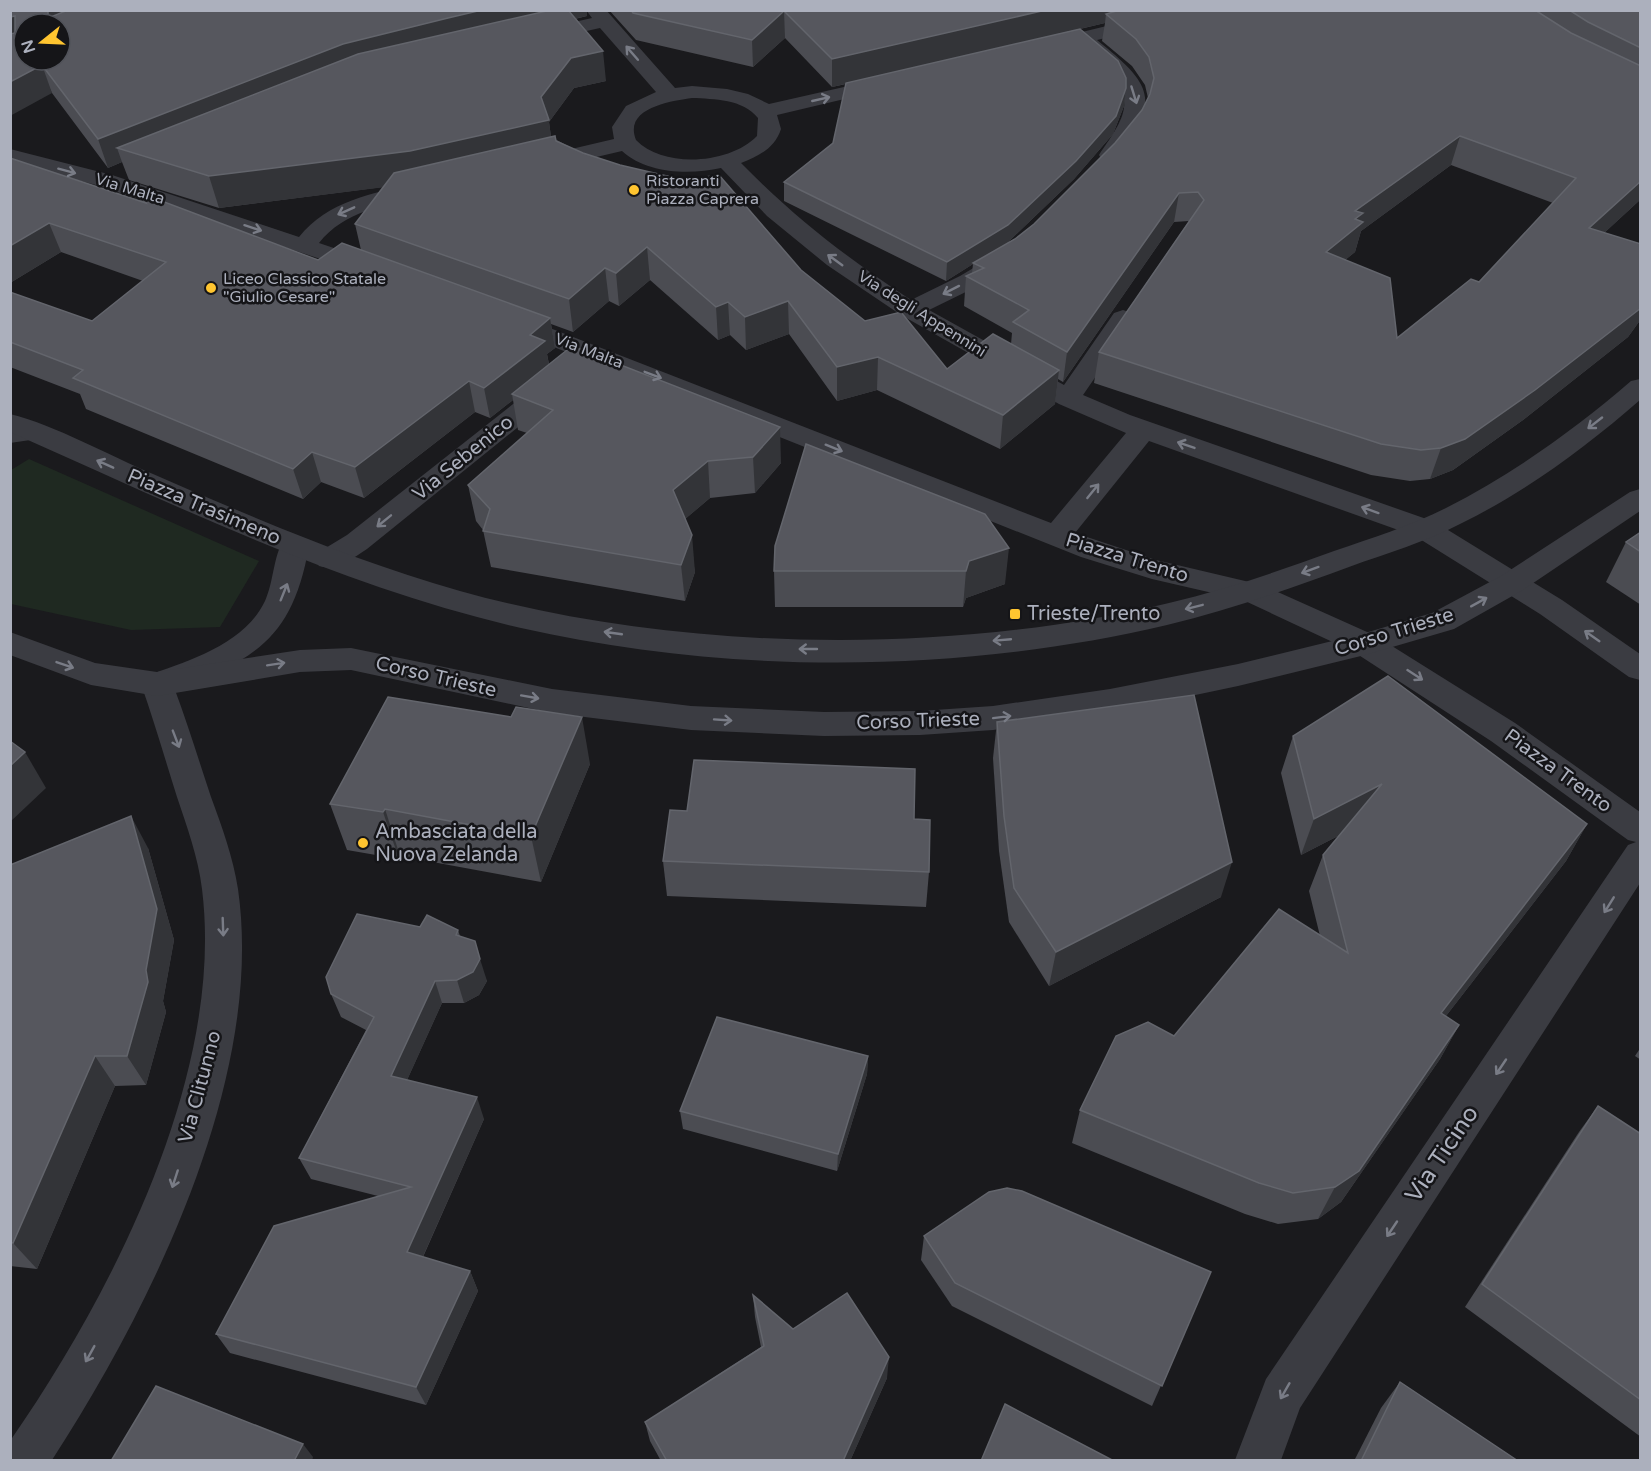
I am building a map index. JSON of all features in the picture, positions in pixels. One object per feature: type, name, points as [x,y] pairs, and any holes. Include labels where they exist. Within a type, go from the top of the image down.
[{"type":"street","points":[[1025,51],[1197,10]]},
{"type":"street","points":[[516,40],[599,16],[670,95]]},
{"type":"street","points":[[1082,38],[1123,73],[1137,100],[1136,113],[1131,126],[1096,170]]},
{"type":"street","points":[[764,112],[913,77]]},
{"type":"street","points":[[714,93],[751,102],[764,112],[770,122],[769,134],[761,144],[746,154],[705,164],[659,161],[642,155],[627,143],[622,132],[624,121],[642,105],[670,95],[714,93]]},
{"type":"street","points":[[517,169],[627,143]]},
{"type":"street","name":"Via Malta","points":[[10,155],[104,180],[305,245],[394,277]]},
{"type":"street","name":"Via degli Appennini","points":[[726,160],[767,203],[811,242],[910,310],[1068,398],[1143,430]]},
{"type":"street","points":[[104,180],[132,169]]},
{"type":"street","points":[[305,245],[319,227],[346,210],[379,199],[436,186]]},
{"type":"street","points":[[910,310],[980,275],[1017,251]]},
{"type":"street","points":[[1068,398],[1139,295]]},
{"type":"street","name":"Via Malta","points":[[483,310],[1056,536]]},
{"type":"street","name":"Via Sebenico","points":[[329,559],[357,542],[594,352]]},
{"type":"street","points":[[294,546],[430,592],[563,625],[673,641],[783,648],[905,648],[1034,637],[1107,626],[1251,592],[1425,529],[1513,482],[1592,427],[1641,387]]},
{"type":"street","name":"Piazza Trasimeno","points":[[10,643],[91,674],[157,684],[216,663],[231,654],[257,632],[270,617],[285,591],[294,546],[18,430]]},
{"type":"street","points":[[1143,430],[1425,529],[1512,583],[1641,669]]},
{"type":"street","name":"Piazza Trento","points":[[1143,430],[1056,536],[1122,561],[1251,592],[1365,644],[1503,732],[1639,857]]},
{"type":"street","name":"Corso Trieste","points":[[157,684],[300,661],[351,659],[380,663],[491,690],[641,713],[802,724],[920,723],[993,718],[1100,703],[1238,675],[1365,644],[1443,621],[1512,583],[1641,498]]},
{"type":"street","name":"Via Clitunno","points":[[25,1461],[78,1375],[156,1227],[174,1184],[215,1036],[223,957],[221,899],[206,828],[157,684]]},
{"type":"street","name":"Via Ticino","points":[[1258,1461],[1282,1395],[1639,857]]},
{"type":"shaded area","points":[[29,459],[259,561],[220,627],[131,630],[11,604],[11,470]]},
{"type":"building","points":[[10,10],[48,10],[48,12],[12,12],[10,17]]},
{"type":"building","points":[[68,10],[482,10],[343,44],[98,139],[47,72],[72,72],[72,12],[63,12]]},
{"type":"building","points":[[551,10],[568,10],[603,51],[571,58],[541,97],[549,120],[410,151],[209,176],[117,148],[358,54]]},
{"type":"building","points":[[631,10],[1046,10],[832,59],[784,11],[752,40],[633,13]]},
{"type":"building","points":[[1120,10],[1535,10],[1571,33],[1641,66],[1641,181],[1589,228],[1641,244],[1641,308],[1535,390],[1465,439],[1441,448],[1421,450],[1381,444],[1099,352],[1204,200],[1198,192],[1179,193],[1067,352],[1013,322],[1029,310],[966,276],[984,268],[973,263],[1015,239],[1034,224],[1115,143],[1142,110],[1150,94],[1154,78],[1149,57],[1136,39],[1106,14]],"holes":[[[1460,136],[1576,178],[1479,282],[1471,279],[1397,338],[1390,278],[1326,252],[1363,222],[1355,219],[1363,213],[1355,211]]]},
{"type":"building","points":[[1569,10],[1641,10],[1641,48],[1588,22]]},
{"type":"building","points":[[1080,29],[1118,61],[1126,78],[1126,88],[1116,116],[1076,161],[1008,225],[947,262],[784,182],[833,143],[846,83]]},
{"type":"building","points":[[10,34],[12,34],[12,72],[29,72],[10,82]]},
{"type":"building","points":[[555,136],[556,141],[620,165],[684,180],[719,175],[801,270],[865,321],[901,312],[947,369],[993,334],[1059,370],[1003,415],[878,357],[837,367],[788,301],[745,317],[728,302],[716,307],[647,247],[616,273],[605,268],[569,299],[355,224],[394,173]]},
{"type":"building","points":[[10,158],[146,203],[138,192],[318,260],[342,243],[550,318],[530,335],[545,341],[484,388],[469,381],[355,467],[312,452],[293,469],[73,378],[83,370],[10,342],[10,292],[92,321],[166,262],[49,223],[10,246]]},
{"type":"building","points":[[572,346],[780,427],[753,457],[708,461],[673,490],[692,535],[681,565],[483,531],[490,509],[468,485],[553,410],[512,394]]},
{"type":"building","points":[[806,444],[985,514],[1009,548],[969,561],[966,571],[774,571],[775,546]]},
{"type":"building","points":[[1641,532],[1641,552],[1626,542]]},
{"type":"building","points":[[1388,676],[1587,824],[1441,1013],[1459,1025],[1359,1171],[1335,1187],[1293,1193],[1259,1183],[1080,1110],[1116,1036],[1148,1022],[1174,1036],[1279,909],[1348,953],[1323,855],[1382,784],[1314,819],[1293,736]]},
{"type":"building","points":[[1194,695],[1232,862],[1056,952],[1014,888],[1004,816],[997,722]]},
{"type":"building","points":[[388,697],[511,717],[516,707],[582,717],[531,836],[385,809],[383,812],[330,804]]},
{"type":"building","points":[[10,741],[25,752],[10,766]]},
{"type":"building","points":[[694,760],[915,769],[914,819],[930,820],[929,872],[663,861],[670,810],[687,811]]},
{"type":"building","points":[[131,816],[157,909],[146,970],[148,982],[127,1056],[95,1056],[13,1243],[10,1242],[10,865]]},
{"type":"building","points":[[357,914],[420,927],[427,915],[458,930],[456,935],[475,941],[480,959],[473,972],[457,980],[435,981],[391,1076],[477,1097],[407,1252],[470,1271],[416,1387],[216,1334],[274,1226],[411,1187],[299,1158],[374,1017],[331,994],[326,977]]},
{"type":"building","points":[[717,1017],[868,1056],[838,1154],[680,1111]]},
{"type":"building","points":[[1598,1106],[1641,1134],[1641,1400],[1482,1284]]},
{"type":"building","points":[[1007,1188],[1022,1191],[1211,1272],[1162,1386],[955,1283],[924,1236],[989,1192]]},
{"type":"building","points":[[847,1293],[889,1357],[843,1461],[667,1461],[645,1422],[764,1346],[753,1295],[793,1329]]},
{"type":"building","points":[[1400,1382],[1518,1461],[1361,1461]]},
{"type":"building","points":[[156,1386],[303,1444],[294,1461],[111,1461]]},
{"type":"building","points":[[1005,1404],[1114,1461],[981,1461]]},
{"type":"place","name":"Ristoranti Piazza Caprera","points":[[634,190]]},
{"type":"place","name":"Liceo Classico Statale \"Giulio Cesare\"","points":[[211,288]]},
{"type":"place","name":"Trieste/Trento","points":[[1015,614]]},
{"type":"place","name":"Ambasciata della Nuova Zelanda","points":[[363,843]]}]
